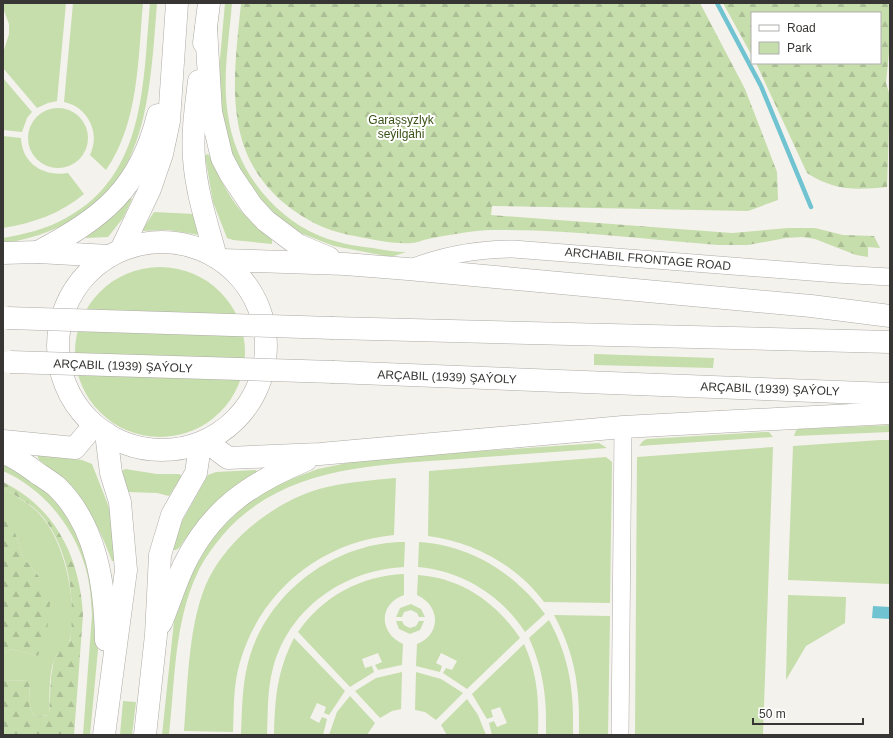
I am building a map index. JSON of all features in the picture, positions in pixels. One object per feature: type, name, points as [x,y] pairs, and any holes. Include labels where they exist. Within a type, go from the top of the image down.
[{"type":"main road","points":[[115,253],[150,189],[162,154],[169,121],[177,3]]},
{"type":"main road","points":[[209,3],[196,105],[194,157],[197,185],[218,258],[240,277],[255,298],[263,322],[266,348],[262,373],[252,397],[237,417],[204,444],[152,449],[128,444],[100,429],[78,407],[66,385],[59,361],[58,337],[63,312],[74,290],[89,271],[115,253],[150,242],[180,243],[218,258],[345,264],[408,269],[811,306],[890,316]]},
{"type":"main road","points":[[206,28],[211,112],[222,158],[231,176],[252,206],[266,221],[285,236],[298,245],[345,264]]},
{"type":"main road","points":[[38,252],[75,233],[102,213],[118,198],[139,167],[156,126],[173,54]]},
{"type":"main road","points":[[3,252],[115,253]]},
{"type":"main road","points":[[5,318],[890,342]]},
{"type":"main road","name":"ARÇABIL (1939) ŞAÝOLY","points":[[7,362],[334,372],[890,394]]},
{"type":"main road","points":[[204,444],[228,458],[320,454],[623,427],[890,413]]},
{"type":"main road","points":[[3,441],[75,448],[100,429]]},
{"type":"main road","points":[[100,429],[110,472],[120,502],[126,570],[104,735]]},
{"type":"main road","points":[[145,735],[156,635],[160,555],[172,515],[196,473],[204,444]]},
{"type":"main road","points":[[3,453],[15,457],[56,487],[74,508],[86,531],[96,558],[105,602],[107,708]]},
{"type":"main road","points":[[156,635],[184,566],[194,546],[225,508],[247,489],[274,474],[320,454]]},
{"type":"street","name":"ARCHABIL FRONTAGE ROAD","points":[[408,269],[430,260],[461,252],[513,248],[890,277]]},
{"type":"street","points":[[620,735],[623,427]]},
{"type":"green space","points":[[3,3],[66,3],[57,101],[37,108],[3,68],[3,53],[9,34],[9,24],[3,8]]},
{"type":"green space","points":[[73,3],[143,3],[138,68],[131,111],[117,152],[106,170],[90,155],[94,138],[93,130],[86,115],[80,109],[64,102]]},
{"type":"green space","points":[[150,3],[157,3],[149,87],[141,125],[130,158],[111,188],[85,212],[50,231],[3,244],[3,238],[36,231],[66,218],[92,200],[112,177],[126,152],[135,124],[145,64]]},
{"type":"green space","points":[[225,3],[232,3],[226,73],[226,101],[228,115],[238,153],[258,188],[271,203],[286,216],[302,227],[320,236],[333,241],[353,245],[406,252],[394,256],[386,256],[334,246],[303,234],[288,225],[265,206],[233,160],[219,98],[219,70]]},
{"type":"green space","name":"Garaşsyzlyk seýilgähi","points":[[241,3],[700,3],[745,89],[777,172],[778,200],[748,211],[492,206],[491,215],[732,233],[788,228],[815,228],[843,235],[874,236],[880,248],[868,247],[868,257],[856,255],[815,239],[802,237],[786,238],[748,245],[718,245],[604,235],[519,230],[474,231],[426,239],[414,243],[398,243],[349,235],[323,227],[291,209],[264,182],[250,160],[241,136],[236,110],[235,84]]},
{"type":"green space","points":[[723,3],[890,3],[890,42],[886,83],[890,96],[887,187],[865,189],[846,188],[827,183],[807,173],[756,64],[881,64],[881,12],[751,12],[751,54]]},
{"type":"green space","points":[[3,78],[32,112],[27,118],[22,132],[3,130]]},
{"type":"green space","points":[[52,108],[64,108],[75,113],[83,121],[88,132],[86,150],[75,163],[64,168],[52,168],[41,163],[33,155],[28,144],[28,132],[33,121],[41,113]]},
{"type":"green space","points":[[3,136],[21,138],[25,155],[30,162],[43,171],[59,174],[68,173],[84,194],[75,201],[46,217],[3,228]]},
{"type":"green space","points":[[207,154],[209,155],[232,199],[245,216],[272,240],[272,244],[227,238],[213,202],[205,156]]},
{"type":"green space","points":[[129,198],[132,199],[123,218],[108,237],[86,238],[86,236],[105,223]]},
{"type":"green space","points":[[154,212],[194,214],[200,235],[168,230],[143,231]]},
{"type":"green space","points":[[152,267],[168,267],[193,273],[214,286],[226,298],[239,319],[242,327],[245,352],[244,369],[239,385],[226,406],[214,418],[193,431],[185,434],[168,437],[152,437],[127,431],[106,418],[94,406],[81,385],[78,377],[75,360],[75,344],[81,319],[94,298],[106,286],[127,273],[135,270]]},
{"type":"green space","points":[[594,354],[714,358],[713,368],[594,365]]},
{"type":"green space","points":[[890,425],[890,432],[794,436],[796,430],[799,429]]},
{"type":"green space","points":[[769,432],[773,437],[639,446],[647,439]]},
{"type":"green space","points":[[890,440],[890,584],[788,580],[793,446]]},
{"type":"green space","points":[[599,443],[607,448],[395,464],[363,468],[301,482],[272,495],[246,513],[222,536],[199,569],[189,593],[180,632],[169,735],[162,735],[174,621],[185,583],[214,534],[244,505],[280,483],[318,469],[366,459]]},
{"type":"green space","points":[[773,447],[763,735],[635,735],[637,457]]},
{"type":"green space","points":[[37,455],[82,460],[92,464],[110,510],[115,561],[112,561],[99,530],[84,504],[65,482],[39,460]]},
{"type":"green space","points":[[606,457],[612,462],[610,603],[544,602],[521,577],[493,557],[461,544],[428,536],[429,471]]},
{"type":"green space","points":[[3,462],[28,476],[57,502],[87,550],[99,639],[90,735],[83,735],[92,615],[91,596],[87,572],[80,551],[64,522],[31,487],[3,471]]},
{"type":"green space","points":[[125,469],[157,474],[179,474],[182,476],[169,496],[157,493],[128,492],[121,472]]},
{"type":"green space","points":[[256,470],[257,472],[223,497],[196,525],[179,548],[173,550],[181,523],[208,475],[216,472]]},
{"type":"green space","points":[[396,478],[394,535],[367,540],[342,548],[318,560],[297,575],[278,593],[262,614],[249,637],[240,662],[234,697],[233,732],[184,731],[190,653],[197,613],[209,578],[218,562],[230,547],[259,520],[275,509],[309,492],[344,484]]},
{"type":"green space","points":[[3,482],[22,493],[51,520],[62,537],[77,574],[83,615],[74,735],[3,735],[3,680],[30,681],[29,705],[35,717],[49,715],[51,677],[54,659],[59,653],[61,642],[70,641],[72,609],[71,592],[65,560],[52,530],[43,517],[34,509],[3,488]]},
{"type":"green space","points":[[3,488],[29,505],[42,517],[50,528],[57,542],[68,575],[71,592],[72,625],[69,642],[57,654],[52,667],[49,715],[35,717],[29,705],[30,681],[3,680],[3,654],[11,649],[38,656],[41,579],[23,557],[16,535],[3,522]]},
{"type":"green space","points":[[7,518],[16,535],[23,557],[41,579],[50,603],[47,633],[38,656],[11,649],[3,654],[3,522]]},
{"type":"green space","points":[[405,542],[404,567],[382,570],[360,576],[340,584],[322,596],[306,610],[292,627],[281,647],[273,668],[269,693],[267,735],[241,734],[245,675],[255,641],[268,618],[285,596],[305,578],[327,563],[352,552],[378,544]]},
{"type":"green space","points":[[419,542],[438,544],[456,549],[473,555],[490,564],[520,586],[545,614],[525,632],[504,607],[479,587],[450,574],[434,569],[418,567]]},
{"type":"green space","points":[[404,574],[404,595],[396,599],[390,605],[386,612],[385,619],[389,633],[403,644],[402,665],[378,670],[375,665],[382,662],[378,653],[362,659],[365,668],[372,666],[374,672],[350,687],[298,632],[319,608],[344,590],[373,579]]},
{"type":"green space","points":[[418,575],[449,581],[476,594],[500,613],[520,638],[467,689],[443,673],[446,668],[452,670],[457,661],[441,653],[436,663],[442,666],[440,672],[416,666],[417,644],[425,640],[430,634],[434,627],[435,620],[434,613],[430,606],[425,600],[417,595]]},
{"type":"green space","points":[[788,595],[846,597],[845,623],[806,646],[786,680]]},
{"type":"green space","points":[[411,604],[421,609],[425,617],[419,617],[417,613],[411,610],[404,612],[402,617],[396,617],[400,608]]},
{"type":"green space","points":[[554,615],[610,616],[608,735],[579,735],[579,703],[575,673],[567,645]]},
{"type":"green space","points":[[549,620],[562,648],[569,676],[573,704],[573,735],[546,735],[544,686],[538,662],[529,638]]},
{"type":"green space","points":[[396,621],[402,621],[404,625],[410,628],[416,626],[419,621],[424,621],[420,630],[410,634],[399,629]]},
{"type":"green space","points":[[294,638],[345,691],[329,715],[324,713],[326,707],[317,703],[310,718],[319,723],[322,717],[327,719],[323,735],[274,735],[276,697],[280,673]]},
{"type":"green space","points":[[524,644],[529,655],[537,688],[538,735],[492,735],[489,723],[494,721],[497,727],[507,723],[500,707],[491,710],[493,717],[487,719],[472,694]]},
{"type":"green space","points":[[402,672],[401,709],[392,711],[380,718],[355,691],[376,678]]},
{"type":"green space","points":[[416,672],[441,679],[463,693],[436,720],[425,712],[415,710]]},
{"type":"green space","points":[[350,696],[375,723],[367,735],[329,735],[337,712]]},
{"type":"green space","points":[[467,699],[478,715],[486,735],[447,735],[441,725]]},
{"type":"green space","points":[[123,701],[136,702],[132,735],[120,735]]},
{"type":"water","points":[[873,606],[890,607],[890,619],[872,618]]},
{"type":"waterway","points":[[717,3],[761,86],[811,207]]}]
